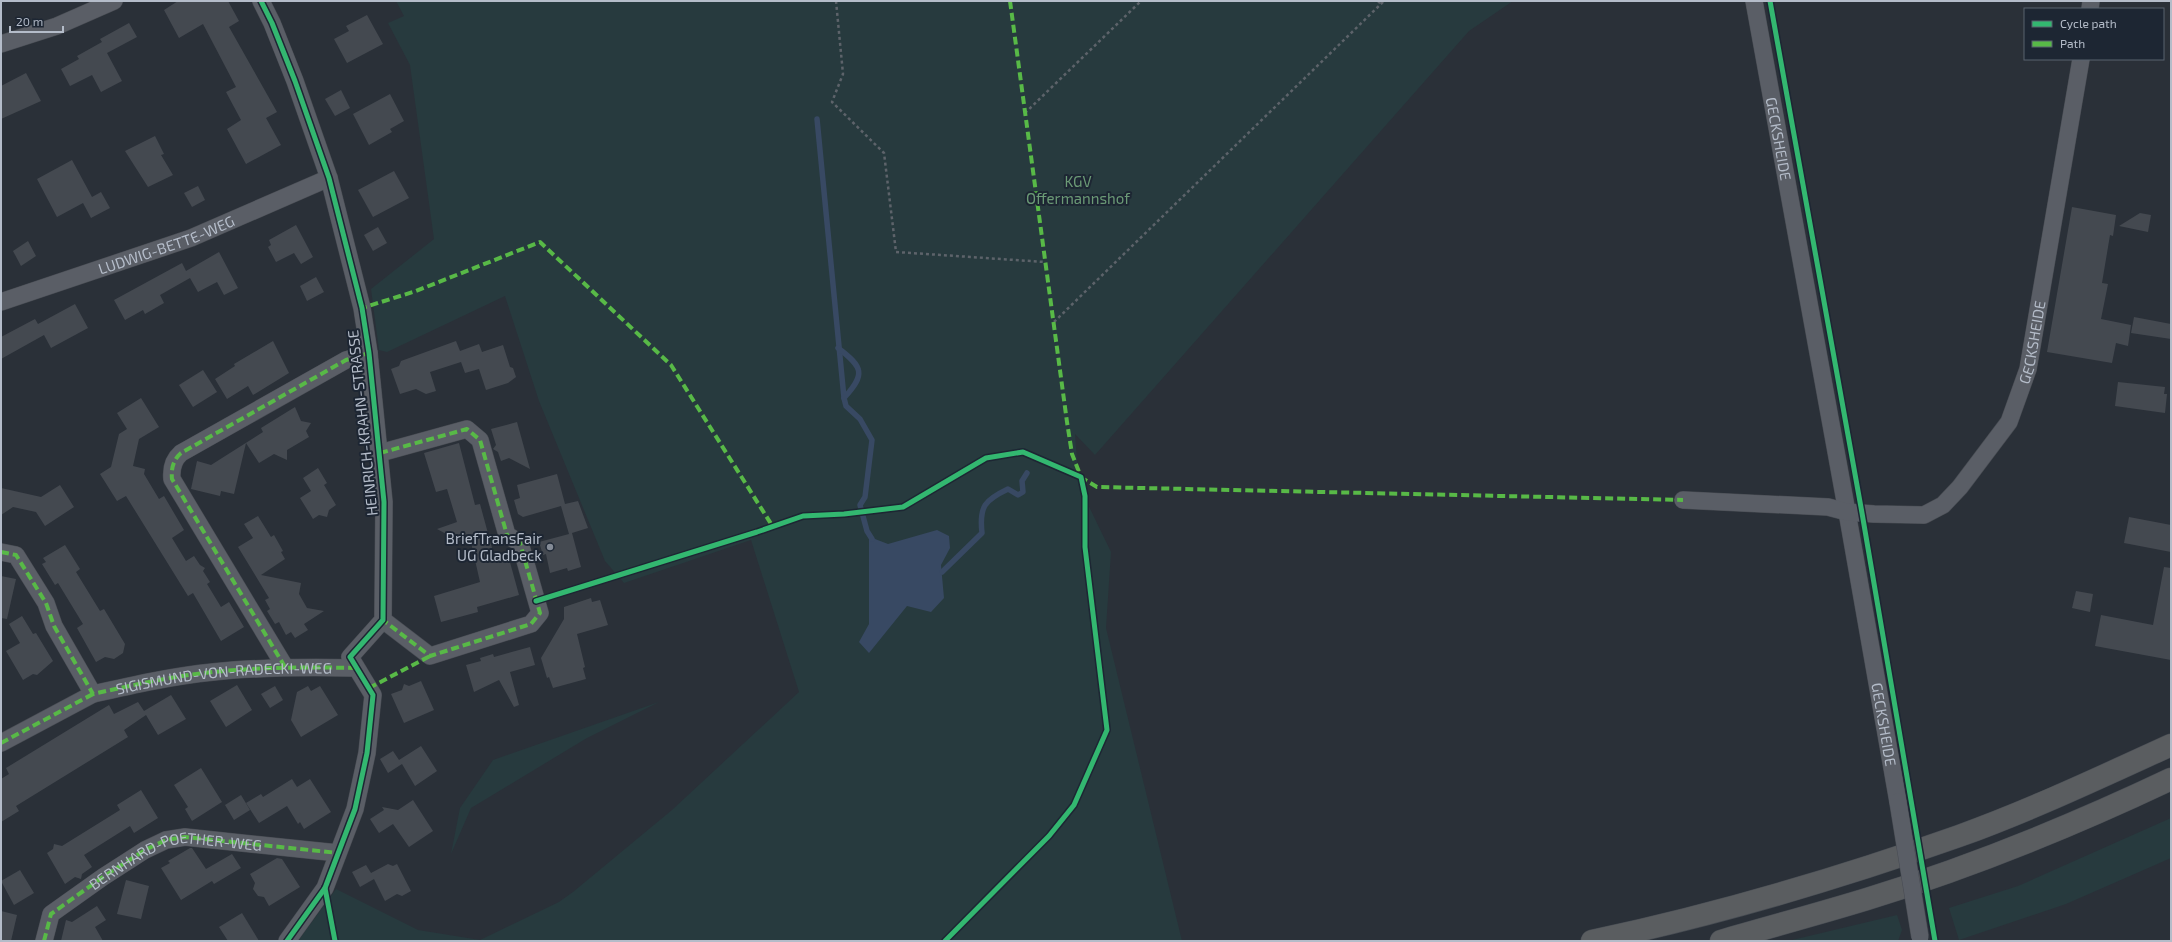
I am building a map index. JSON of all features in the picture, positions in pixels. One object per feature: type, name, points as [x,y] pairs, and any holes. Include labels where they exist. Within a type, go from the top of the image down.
[{"type":"highway","points":[[1592,941],[1648,929],[1863,868],[1960,835],[2097,779],[2171,745]]},
{"type":"highway","points":[[1721,941],[1867,899],[1973,864],[2102,812],[2171,779]]},
{"type":"street","points":[[1,44],[58,26],[114,1]]},
{"type":"street","name":"HEINRICH-KRAHN-STRASSE","points":[[261,1],[272,22],[295,81],[328,178],[362,308],[369,353],[384,502],[383,620]]},
{"type":"street","name":"GECKSHEIDE","points":[[1754,1],[1847,512],[1921,940]]},
{"type":"street","name":"GECKSHEIDE","points":[[1683,500],[1828,507],[1847,512],[1924,515],[1944,505],[1960,487],[2009,422],[2028,369],[2081,60]]},
{"type":"street","name":"LUDWIG-BETTE-WEG","points":[[1,302],[191,238],[328,178]]},
{"type":"street","points":[[285,667],[172,479],[171,471],[176,457],[181,453],[346,360],[369,353]]},
{"type":"street","points":[[286,941],[325,888],[356,802],[367,753],[373,695],[350,657],[383,620],[430,656],[531,624],[540,613],[520,543],[507,535],[480,440],[467,428],[380,453]]},
{"type":"street","points":[[1,552],[16,555],[46,603],[54,626],[93,694]]},
{"type":"street","name":"SIGISMUND-VON-RADECKI-WEG","points":[[1,744],[93,694],[170,678],[212,672],[285,667],[356,668]]},
{"type":"street","name":"BERNHARD-POETHER-WEG","points":[[44,941],[51,914],[103,877],[146,850],[166,840],[185,837],[338,853]]},
{"type":"path","points":[[836,1],[843,74],[832,102],[884,153],[896,252],[1045,262]]},
{"type":"path","points":[[1025,113],[1141,1]]},
{"type":"path","points":[[1378,1],[1381,4]]},
{"type":"path","points":[[1054,322],[1384,1]]},
{"type":"green space","name":"KGV Offermannshof","points":[[396,1],[1513,1],[1469,31],[1095,455],[1075,434],[1079,486],[1111,552],[1106,628],[1182,941],[298,941],[336,889],[418,930],[480,940],[559,902],[672,810],[799,692],[751,540],[624,583],[605,561],[539,401],[505,296],[387,352],[379,350],[371,289],[434,239],[410,65],[388,23],[404,16]]},
{"type":"green space","points":[[659,702],[587,738],[471,808],[451,854],[460,808],[493,760]]},
{"type":"green space","points":[[2171,818],[2171,858],[2066,904],[1959,940],[1949,908],[2018,886]]},
{"type":"green space","points":[[1897,915],[1902,930],[1898,941],[1788,941]]},
{"type":"water","points":[[937,530],[949,536],[950,548],[941,565],[944,598],[931,612],[907,606],[869,653],[859,642],[869,624],[869,539],[875,539],[888,544]]},
{"type":"building","points":[[178,1],[228,1],[239,21],[229,27],[277,112],[266,118],[281,145],[246,164],[227,129],[241,120],[226,92],[236,87],[203,24],[179,38],[164,10]]},
{"type":"building","points":[[367,15],[383,44],[347,63],[334,39],[349,31],[346,26]]},
{"type":"building","points":[[129,23],[137,37],[107,53],[122,81],[101,92],[92,75],[70,86],[61,69],[79,59],[77,56],[102,42],[100,39]]},
{"type":"building","points":[[26,73],[41,101],[1,119],[1,86]]},
{"type":"building","points":[[341,90],[350,108],[335,116],[325,99]]},
{"type":"building","points":[[390,94],[404,121],[390,129],[392,132],[369,145],[353,114]]},
{"type":"building","points":[[155,136],[164,154],[161,155],[173,175],[148,187],[125,151]]},
{"type":"building","points":[[72,160],[92,197],[101,192],[110,208],[91,218],[83,203],[57,217],[37,179]]},
{"type":"building","points":[[394,171],[409,198],[373,217],[358,190]]},
{"type":"building","points":[[198,186],[205,200],[192,207],[184,193]]},
{"type":"building","points":[[2072,207],[2116,215],[2113,236],[2110,235],[2102,283],[2108,284],[2101,319],[2131,325],[2128,346],[2116,343],[2112,363],[2047,352]]},
{"type":"building","points":[[2140,213],[2151,215],[2148,232],[2119,226]]},
{"type":"building","points":[[296,225],[313,257],[301,264],[294,253],[276,262],[268,247],[271,245],[269,240]]},
{"type":"building","points":[[378,227],[387,243],[373,251],[364,235]]},
{"type":"building","points":[[28,241],[36,256],[21,266],[13,251]]},
{"type":"building","points":[[219,252],[238,288],[224,295],[217,282],[198,292],[190,278],[160,295],[164,303],[145,314],[143,310],[125,320],[114,300],[182,263],[186,271]]},
{"type":"building","points":[[316,277],[324,292],[307,301],[300,286]]},
{"type":"building","points":[[75,304],[88,328],[51,348],[44,335],[1,359],[1,337],[35,319],[38,324]]},
{"type":"building","points":[[2134,317],[2171,324],[2171,339],[2131,333]]},
{"type":"building","points":[[273,341],[289,373],[253,395],[248,386],[227,399],[215,379],[235,366],[234,364]]},
{"type":"building","points":[[456,341],[460,351],[479,344],[482,352],[503,345],[510,367],[513,368],[516,377],[508,383],[486,390],[479,369],[465,373],[461,362],[430,372],[436,391],[426,394],[416,389],[400,394],[391,369],[399,366],[401,361]]},
{"type":"building","points":[[203,370],[217,392],[193,407],[179,385]]},
{"type":"building","points":[[2118,382],[2165,387],[2164,394],[2167,394],[2165,413],[2115,406]]},
{"type":"building","points":[[141,398],[159,427],[139,439],[133,466],[145,469],[144,474],[159,499],[164,496],[184,530],[172,538],[186,561],[194,556],[200,565],[205,568],[203,571],[210,582],[207,584],[221,607],[229,602],[244,627],[221,641],[193,593],[188,596],[126,496],[117,501],[100,474],[111,467],[119,434],[127,429],[117,413]]},
{"type":"building","points":[[295,407],[301,421],[311,423],[306,431],[309,437],[287,450],[287,460],[274,454],[259,463],[246,443],[234,494],[221,491],[220,496],[191,489],[197,461],[211,465],[263,432],[261,428]]},
{"type":"building","points":[[517,422],[530,469],[509,458],[501,461],[498,452],[493,449],[496,445],[491,429]]},
{"type":"building","points":[[459,443],[475,505],[480,504],[495,559],[508,555],[519,595],[477,607],[478,612],[441,622],[434,596],[480,582],[470,538],[459,541],[437,529],[457,522],[447,489],[436,492],[424,453]]},
{"type":"building","points":[[318,468],[327,483],[324,485],[336,505],[329,510],[327,517],[319,515],[313,519],[300,498],[311,491],[303,478]]},
{"type":"building","points":[[557,474],[565,504],[578,501],[588,528],[572,533],[581,567],[568,571],[567,568],[550,573],[546,554],[543,555],[539,542],[569,534],[561,506],[523,517],[518,514],[514,500],[520,498],[517,485]]},
{"type":"building","points":[[60,485],[74,507],[45,526],[36,512],[13,507],[1,515],[1,488],[41,497]]},
{"type":"building","points":[[258,516],[271,537],[274,535],[283,551],[281,552],[285,559],[261,575],[301,583],[299,594],[307,608],[324,611],[304,624],[308,630],[295,638],[291,632],[286,635],[279,622],[275,624],[267,611],[270,609],[265,600],[269,598],[238,547],[253,538],[244,524]]},
{"type":"building","points":[[2129,517],[2171,525],[2171,552],[2124,543]]},
{"type":"building","points":[[65,545],[80,569],[76,572],[100,611],[104,609],[125,644],[123,653],[114,659],[105,657],[96,662],[77,628],[83,624],[58,583],[55,585],[42,564],[46,562],[43,558]]},
{"type":"building","points":[[2164,567],[2171,568],[2171,660],[2095,646],[2101,615],[2153,625]]},
{"type":"building","points":[[1,576],[16,579],[7,619],[1,618]]},
{"type":"building","points":[[2076,591],[2093,594],[2090,612],[2072,608]]},
{"type":"building","points":[[591,598],[592,602],[600,600],[608,625],[577,634],[585,667],[583,668],[586,679],[553,688],[549,677],[547,678],[541,658],[564,619],[564,607]]},
{"type":"building","points":[[22,616],[33,634],[36,633],[53,661],[37,675],[33,674],[23,680],[6,651],[20,643],[9,624]]},
{"type":"building","points":[[530,647],[535,665],[510,672],[519,705],[514,707],[499,680],[474,692],[466,665],[481,661],[480,658],[493,654],[494,657]]},
{"type":"building","points":[[421,681],[434,710],[404,723],[391,694],[402,690],[404,684],[409,686]]},
{"type":"building","points":[[237,685],[252,710],[226,727],[210,701]]},
{"type":"building","points":[[275,686],[283,700],[270,708],[261,694]]},
{"type":"building","points":[[308,686],[311,691],[320,686],[338,715],[301,737],[291,720],[297,692]]},
{"type":"building","points":[[171,695],[186,719],[158,735],[146,715],[124,730],[128,737],[16,806],[19,811],[1,822],[1,779],[9,774],[6,768],[109,705],[114,714],[138,702],[144,711]]},
{"type":"building","points":[[421,746],[437,771],[415,786],[402,764],[388,773],[380,759],[393,751],[399,760]]},
{"type":"building","points":[[201,768],[222,802],[192,821],[185,809],[188,807],[174,785]]},
{"type":"building","points":[[292,779],[297,787],[310,779],[331,812],[304,829],[300,822],[298,824],[287,806],[259,823],[246,803],[261,794],[263,797]]},
{"type":"building","points":[[141,790],[158,818],[134,833],[130,826],[84,855],[92,867],[82,874],[81,879],[75,877],[65,884],[47,853],[53,849],[54,844],[62,846],[120,810],[117,805]]},
{"type":"building","points":[[241,795],[250,810],[234,820],[225,805]]},
{"type":"building","points":[[413,800],[433,831],[409,847],[393,824],[379,833],[370,819],[384,810],[382,807],[398,810]]},
{"type":"building","points":[[192,848],[206,869],[232,854],[241,868],[214,884],[212,881],[181,900],[161,868],[170,863],[168,861]]},
{"type":"building","points":[[277,858],[282,859],[300,887],[269,906],[264,897],[258,896],[253,889],[255,883],[250,874]]},
{"type":"building","points":[[388,864],[393,866],[397,864],[411,891],[402,896],[397,894],[385,901],[374,879],[360,887],[352,872],[366,865],[371,873]]},
{"type":"building","points":[[20,870],[34,893],[14,905],[1,881]]},
{"type":"building","points":[[126,880],[149,886],[141,919],[117,914]]},
{"type":"building","points":[[97,906],[106,920],[95,927],[103,941],[61,941],[66,920],[72,922]]},
{"type":"building","points":[[1,911],[17,915],[11,941],[1,941]]},
{"type":"building","points":[[242,913],[259,941],[228,941],[219,927]]},
{"type":"waterway","points":[[817,119],[844,398],[846,406],[860,419],[872,440],[865,497],[860,505],[867,531],[872,539]]},
{"type":"waterway","points":[[838,348],[853,360],[859,371],[856,383],[844,398]]},
{"type":"waterway","points":[[942,572],[982,533],[981,524],[985,505],[994,497],[1008,489],[1018,495],[1023,492],[1022,481],[1027,473]]},
{"type":"marked path","points":[[1010,1],[1067,422],[1072,454],[1081,477]]},
{"type":"marked path","points":[[363,311],[362,308],[416,291],[540,242],[671,365],[773,527]]},
{"type":"marked path","points":[[285,667],[172,479],[173,465],[181,453],[346,360],[369,353]]},
{"type":"marked path","points":[[380,453],[467,429],[480,440],[507,535],[520,543],[540,613],[531,624],[430,656],[383,620]]},
{"type":"marked path","points":[[1080,477],[1097,487],[1683,500]]},
{"type":"marked path","points":[[1,552],[16,555],[46,603],[54,626],[93,694],[168,678],[213,672],[284,668],[356,668]]},
{"type":"marked path","points":[[369,688],[430,656]]},
{"type":"marked path","points":[[1,743],[93,694]]},
{"type":"marked path","points":[[44,941],[51,914],[103,877],[145,850],[166,840],[185,837],[338,853]]},
{"type":"cycle path","points":[[261,1],[272,23],[295,81],[329,178],[362,308],[369,353],[384,502],[383,620],[350,657],[373,695],[367,753],[355,809],[325,888],[287,941]]},
{"type":"cycle path","points":[[1770,1],[1862,513],[1935,941]]},
{"type":"cycle path","points":[[536,601],[757,532],[803,516],[844,514],[903,507],[986,458],[1023,452],[1081,477],[1085,496],[1085,547],[1107,730],[1074,805],[1049,836],[945,941]]},
{"type":"cycle path","points":[[325,888],[335,941]]},
{"type":"place","name":"BriefTransFair UG Gladbeck","points":[[550,547]]}]
